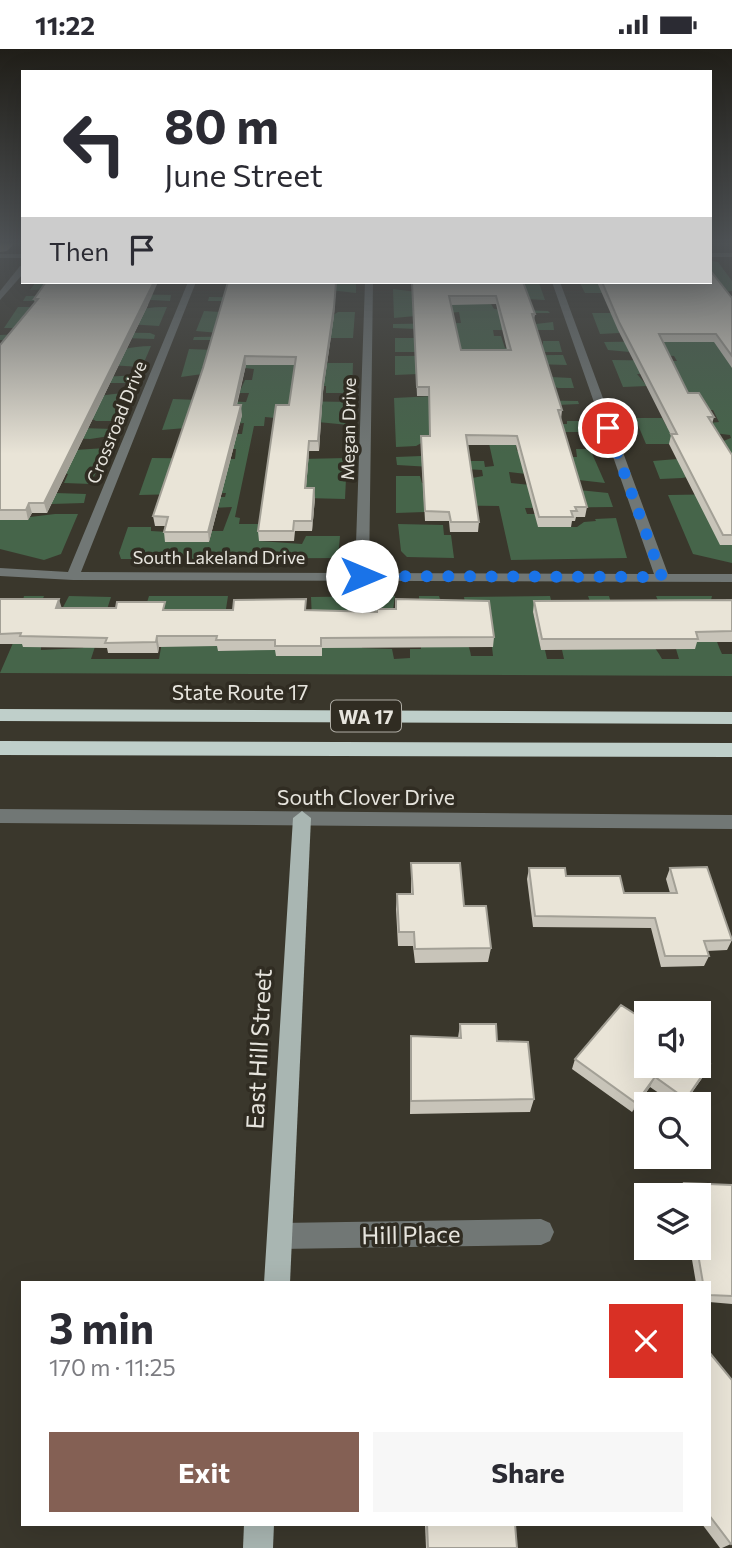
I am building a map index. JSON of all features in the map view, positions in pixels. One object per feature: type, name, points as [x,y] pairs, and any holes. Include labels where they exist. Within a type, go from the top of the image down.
[{"type":"highway","name":"State Route 17","points":[[0,715],[732,718]]},
{"type":"highway","name":"WA 17","points":[[0,748],[732,750]]},
{"type":"main road","name":"East Hill Street","points":[[277,1281],[302,818]]},
{"type":"main road","points":[[258,1548],[260,1526]]},
{"type":"street","name":"Crossroad Drive","points":[[73,576],[179,314]]},
{"type":"street","name":"Megan Drive","points":[[362,576],[368,314]]},
{"type":"street","points":[[567,314],[662,577]]},
{"type":"street","name":"South Lakeland Drive","points":[[0,572],[73,576],[732,578]]},
{"type":"street","name":"South Clover Drive","points":[[0,816],[732,822]]},
{"type":"street","name":"Hill Place","points":[[280,1236],[541,1232]]},
{"type":"green space","points":[[13,314],[164,314],[159,326],[127,324],[129,319],[101,319],[94,332],[150,333],[155,335],[154,339],[94,337],[86,352],[151,346],[142,367],[108,365],[111,359],[106,356],[61,356],[50,379],[101,380],[103,377],[138,375],[135,383],[67,383],[58,401],[130,393],[119,421],[96,421],[87,416],[88,412],[54,411],[46,427],[114,429],[110,436],[90,439],[43,437],[33,454],[56,455],[59,451],[106,448],[91,484],[64,483],[68,474],[62,473],[66,465],[40,464],[25,492],[86,494],[84,503],[51,504],[52,499],[29,499],[30,495],[5,495],[0,502],[0,457],[9,440],[0,439],[0,433],[10,433],[17,421],[2,420],[0,403],[14,403],[25,398],[17,397],[23,386],[0,386],[0,381],[31,381],[35,372],[43,372],[48,364],[14,366],[10,372],[0,372],[0,348],[6,349],[5,353],[21,352],[19,356],[43,357],[47,352],[57,352],[61,344],[0,340],[0,335],[66,332],[68,327],[61,327],[64,320],[43,320],[41,323],[23,324],[19,328],[4,328]]},
{"type":"green space","points":[[203,314],[327,314],[321,363],[353,363],[352,393],[326,393],[326,386],[319,386],[292,401],[350,402],[349,425],[265,417],[264,426],[254,426],[235,517],[240,518],[239,524],[261,524],[259,541],[302,544],[306,536],[340,536],[338,558],[121,559],[119,553],[128,527],[151,527],[151,531],[168,532],[166,542],[209,542],[212,531],[223,531],[232,507],[213,508],[215,497],[225,497],[226,493],[139,495],[152,458],[235,459],[236,449],[227,449],[231,434],[242,434],[244,423],[162,430],[173,399],[246,402],[249,393],[239,393],[245,380],[252,380],[254,369],[181,377],[189,349],[214,350],[251,340],[193,340],[194,337],[254,336],[196,331]]},
{"type":"green space","points":[[335,314],[355,314],[353,338],[323,338],[324,321]]},
{"type":"green space","points":[[394,314],[438,314],[394,318]]},
{"type":"green space","points":[[459,314],[529,314],[527,325],[553,322],[554,330],[493,330],[494,336],[501,336],[505,348],[543,348],[543,341],[559,341],[562,352],[395,352],[395,338],[428,338],[417,329],[393,328],[393,324],[461,323]]},
{"type":"green space","points":[[592,314],[707,314],[700,316],[732,365],[732,469],[660,479],[653,461],[677,459],[731,438],[730,435],[706,432],[683,444],[646,444],[635,418],[662,418],[667,427],[719,422],[713,410],[702,410],[667,374],[637,374],[647,386],[623,387],[612,360],[677,361],[674,356],[608,350],[604,342],[668,341],[619,330],[619,333],[600,334]]},
{"type":"green space","points":[[563,355],[567,365],[533,364],[551,377],[571,378],[574,388],[551,385],[517,400],[578,401],[579,404],[557,405],[559,424],[584,421],[587,429],[581,432],[542,432],[495,445],[516,445],[517,451],[528,451],[530,457],[577,457],[576,449],[590,449],[605,483],[509,472],[511,483],[608,493],[613,507],[525,508],[527,514],[535,514],[538,527],[577,527],[584,522],[596,521],[595,519],[616,518],[627,558],[511,560],[499,506],[425,505],[425,512],[396,513],[396,476],[420,476],[422,483],[440,484],[483,476],[482,470],[397,465],[396,457],[421,456],[422,461],[484,461],[485,467],[494,466],[484,421],[438,434],[416,446],[396,447],[394,398],[434,396],[418,374],[395,375],[395,356]]},
{"type":"green space","points":[[347,458],[345,499],[305,498],[301,459]]},
{"type":"green space","points":[[732,494],[720,545],[732,545],[732,563],[693,554],[668,495]]},
{"type":"green space","points":[[78,514],[61,554],[44,560],[0,549],[0,520],[28,520],[30,517]]},
{"type":"green space","points":[[398,524],[443,525],[444,535],[451,535],[454,558],[407,557],[401,551]]},
{"type":"green space","points":[[24,596],[44,596],[23,647],[41,647],[41,650],[83,648],[91,625],[62,609],[69,596],[111,597],[91,659],[159,659],[167,613],[144,612],[149,596],[228,596],[226,609],[208,616],[188,646],[219,646],[218,651],[235,650],[254,599],[268,599],[264,635],[278,635],[276,656],[321,656],[312,620],[311,597],[395,596],[393,610],[362,623],[362,648],[392,649],[394,659],[410,658],[410,649],[421,649],[419,596],[439,596],[446,612],[466,640],[471,656],[493,656],[488,610],[466,608],[464,597],[550,596],[554,612],[533,612],[541,649],[545,650],[547,659],[564,659],[562,650],[587,649],[594,612],[588,596],[609,596],[618,615],[649,642],[662,659],[679,659],[676,649],[695,649],[663,611],[656,596],[712,596],[712,625],[722,654],[732,654],[732,676],[0,673],[26,613],[20,612]]},
{"type":"building","points":[[26,314],[138,314],[44,503],[29,503],[26,510],[0,510],[0,345]]},
{"type":"building","points":[[219,314],[333,314],[318,441],[309,441],[305,488],[314,488],[312,521],[294,521],[293,531],[258,531],[276,405],[289,405],[296,357],[245,356],[234,405],[241,405],[208,532],[164,532],[168,517],[153,516]]},
{"type":"building","points":[[414,314],[453,314],[461,350],[511,350],[501,314],[535,314],[532,314],[562,410],[558,410],[587,507],[575,507],[577,511],[571,511],[573,517],[539,517],[517,436],[466,435],[479,522],[451,522],[449,512],[425,511],[421,436],[430,436],[429,387],[417,387]]},
{"type":"building","points":[[616,314],[732,314],[732,356],[716,334],[659,334],[688,393],[699,393],[714,417],[708,417],[732,455],[732,535],[723,535],[671,434],[677,434]]},
{"type":"building","points":[[0,599],[59,599],[56,608],[116,608],[117,602],[165,602],[163,610],[233,610],[234,600],[306,599],[305,610],[377,612],[377,609],[396,609],[396,599],[489,601],[494,637],[321,638],[321,646],[275,646],[275,640],[216,640],[217,636],[157,636],[156,642],[105,643],[107,638],[0,634]]},
{"type":"building","points":[[732,600],[732,631],[696,632],[698,639],[542,639],[534,601]]},
{"type":"building","points":[[411,863],[460,863],[464,906],[486,906],[491,948],[415,949],[414,932],[399,932],[397,894],[413,894]]},
{"type":"building","points":[[707,867],[732,940],[704,941],[709,956],[665,956],[655,918],[535,916],[529,868],[565,868],[566,876],[620,876],[624,893],[677,893],[670,868]]},
{"type":"building","points":[[621,1005],[634,1013],[634,1078],[654,1078],[644,1092],[634,1092],[634,1102],[575,1059]]},
{"type":"building","points":[[460,1024],[496,1024],[497,1041],[528,1042],[534,1099],[411,1101],[411,1036],[461,1038]]},
{"type":"building","points":[[656,1078],[700,1078],[691,1092],[676,1092]]},
{"type":"building","points":[[711,1184],[732,1185],[732,1296],[711,1295],[711,1281],[703,1281],[699,1260],[711,1260]]},
{"type":"building","points":[[711,1354],[732,1380],[731,1544],[711,1518]]},
{"type":"building","points":[[427,1526],[515,1526],[517,1548],[428,1548]]},
{"type":"route","points":[[362,576],[662,577],[608,428]]}]
